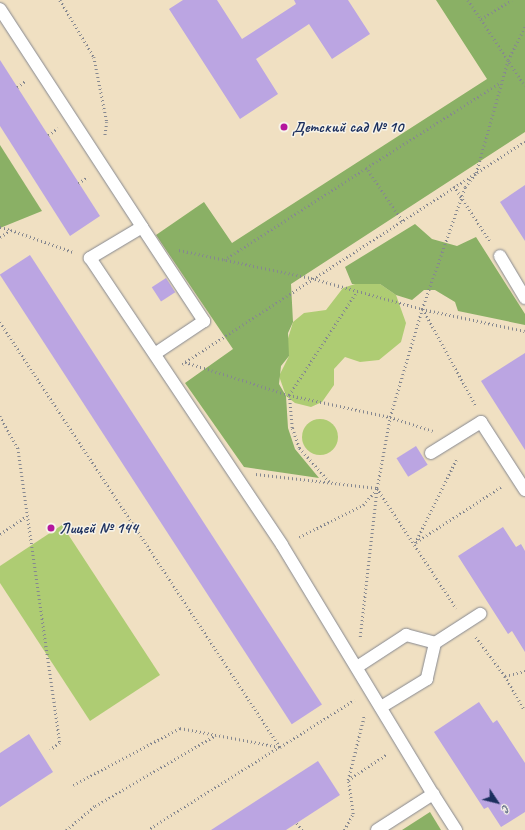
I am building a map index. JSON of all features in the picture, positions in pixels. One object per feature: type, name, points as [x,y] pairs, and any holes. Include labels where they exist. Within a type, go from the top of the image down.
[{"type":"lane","points":[[0,9],[204,321],[156,353]]},
{"type":"lane","points":[[142,227],[90,258],[156,353],[232,471],[282,545],[456,830]]},
{"type":"lane","points":[[500,256],[525,298]]},
{"type":"lane","points":[[431,453],[481,422],[525,490]]},
{"type":"lane","points":[[381,707],[426,679],[435,643],[480,614]]},
{"type":"lane","points":[[357,667],[406,635],[435,643]]},
{"type":"lane","points":[[377,830],[433,794]]},
{"type":"path","points":[[60,0],[94,57],[107,122],[101,164]]},
{"type":"path","points":[[468,0],[525,86]]},
{"type":"path","points":[[481,19],[511,0]]},
{"type":"path","points":[[357,667],[377,488],[390,417],[422,309],[462,198],[476,173],[508,60],[525,26]]},
{"type":"path","points":[[223,260],[501,81]]},
{"type":"path","points":[[168,372],[311,278],[525,141]]},
{"type":"path","points":[[366,168],[402,221]]},
{"type":"path","points":[[454,186],[500,256]]},
{"type":"path","points":[[0,227],[90,258]]},
{"type":"path","points":[[0,237],[12,230]]},
{"type":"path","points":[[154,244],[311,278],[422,309],[525,331]]},
{"type":"path","points":[[330,483],[299,448],[291,421],[289,395],[357,291]]},
{"type":"path","points":[[422,309],[474,399],[481,422]]},
{"type":"path","points":[[0,322],[280,746]]},
{"type":"path","points":[[185,361],[289,395],[390,417],[457,438],[461,450],[415,543]]},
{"type":"path","points":[[0,416],[18,448],[60,744],[50,750]]},
{"type":"path","points":[[232,471],[377,488],[415,543],[465,623],[505,676],[525,710]]},
{"type":"path","points":[[415,543],[516,477]]},
{"type":"path","points":[[282,545],[363,505],[377,488]]},
{"type":"path","points":[[0,534],[27,516]]},
{"type":"path","points":[[505,676],[525,672]]},
{"type":"path","points":[[148,830],[370,690]]},
{"type":"path","points":[[344,830],[353,814],[348,780],[370,690]]},
{"type":"path","points":[[73,786],[180,728],[280,746]]},
{"type":"path","points":[[66,830],[95,806],[216,734]]},
{"type":"path","points":[[348,780],[404,743]]},
{"type":"path","points":[[297,823],[302,830]]},
{"type":"green space","points":[[436,0],[525,0],[525,132],[291,284],[293,322],[288,333],[289,356],[281,366],[279,384],[286,396],[288,428],[295,449],[319,478],[244,467],[185,383],[233,349],[156,235],[204,202],[232,243],[487,79]]},
{"type":"green space","points":[[0,145],[42,211],[0,228]]},
{"type":"green space","points":[[415,224],[432,239],[457,246],[476,237],[525,314],[525,325],[458,311],[455,302],[435,290],[424,290],[412,300],[396,295],[380,284],[352,284],[345,267]]},
{"type":"green space","points":[[361,282],[380,284],[396,295],[406,323],[401,342],[379,360],[360,362],[345,357],[334,369],[334,385],[322,402],[311,407],[295,403],[286,396],[279,376],[289,356],[286,345],[293,322],[304,313],[326,310],[343,288]]},
{"type":"green space","points":[[324,419],[333,424],[337,430],[337,444],[333,450],[324,455],[316,455],[307,450],[303,444],[302,433],[307,424],[313,420]]},
{"type":"green space","points":[[62,525],[160,675],[90,721],[0,583],[0,566]]},
{"type":"green space","points":[[430,812],[441,830],[402,830]]},
{"type":"building","points":[[183,0],[217,0],[242,39],[296,4],[294,0],[348,0],[370,34],[332,59],[309,24],[256,59],[278,94],[240,119],[169,9]]},
{"type":"building","points":[[0,60],[100,216],[70,236],[0,126]]},
{"type":"building","points":[[525,185],[525,241],[500,202]]},
{"type":"building","points":[[30,255],[322,705],[292,724],[0,275]]},
{"type":"building","points":[[166,278],[175,292],[161,302],[152,287]]},
{"type":"building","points":[[525,353],[525,450],[481,381]]},
{"type":"building","points":[[416,446],[428,465],[408,477],[396,458]]},
{"type":"building","points":[[503,527],[516,547],[521,544],[525,551],[525,652],[512,631],[508,634],[458,556]]},
{"type":"building","points":[[479,702],[493,723],[497,720],[525,763],[525,812],[501,827],[488,807],[484,809],[434,732]]},
{"type":"building","points":[[29,734],[53,772],[0,807],[0,753]]},
{"type":"building","points":[[318,761],[340,795],[286,830],[211,830]]},
{"type":"place","name":"Детский сад № 10","points":[[284,127]]},
{"type":"place","name":"Лицей № 144","points":[[51,528]]}]
